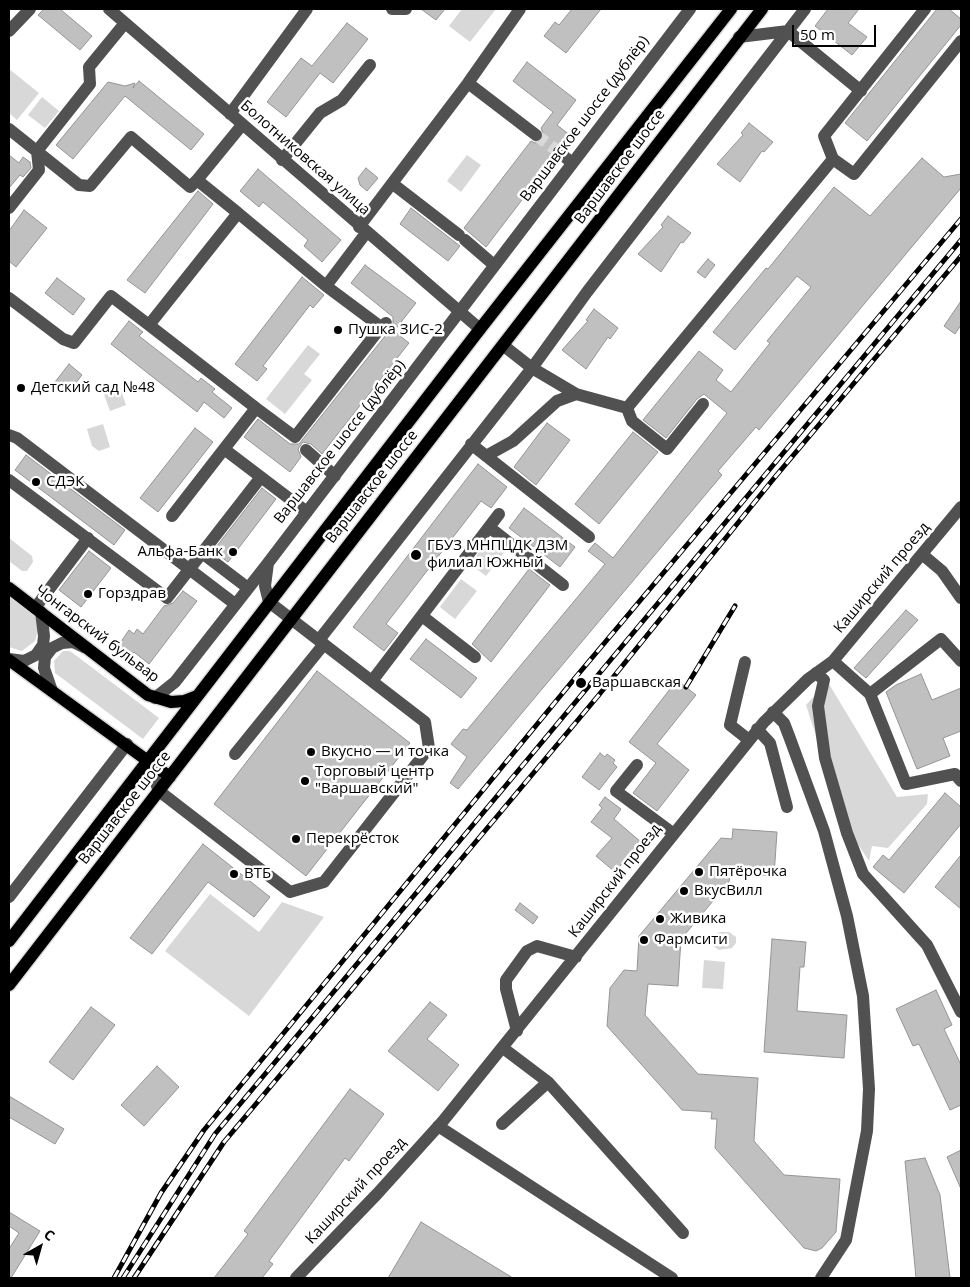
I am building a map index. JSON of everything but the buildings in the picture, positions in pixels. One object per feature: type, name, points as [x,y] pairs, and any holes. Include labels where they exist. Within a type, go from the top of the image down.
[{"type":"main road","name":"Варшавское шоссе","points":[[9,941],[480,329],[731,9]]},
{"type":"main road","name":"Варшавское шоссе","points":[[9,985],[291,618],[504,346],[762,9]]},
{"type":"main road","name":"Чонгарский бульвар","points":[[9,588],[84,647],[155,698],[171,702],[184,701],[197,696]]},
{"type":"main road","points":[[9,659],[170,777]]},
{"type":"street","points":[[9,31],[30,9]]},
{"type":"street","name":"Болотниковская улица","points":[[109,9],[480,329]]},
{"type":"street","points":[[230,114],[307,9]]},
{"type":"street","points":[[392,9],[406,9]]},
{"type":"street","points":[[326,286],[393,184],[520,9]]},
{"type":"street","name":"Варшавское шоссе (дублёр)","points":[[155,698],[175,682],[268,563],[690,9]]},
{"type":"street","points":[[235,754],[322,642],[470,444],[532,368],[587,292],[805,9]]},
{"type":"street","points":[[925,9],[824,136],[833,159],[854,174],[961,41]]},
{"type":"street","points":[[9,208],[39,170],[37,151],[90,84],[88,67],[125,23]]},
{"type":"street","points":[[739,37],[788,31],[861,90]]},
{"type":"street","points":[[282,160],[320,113],[342,100],[370,65]]},
{"type":"street","points":[[468,83],[536,135]]},
{"type":"street","points":[[9,129],[79,185],[90,186],[131,137],[190,187],[242,125]]},
{"type":"street","points":[[559,152],[572,163]]},
{"type":"street","points":[[627,408],[833,159]]},
{"type":"street","points":[[197,180],[326,286],[384,326],[300,444]]},
{"type":"street","points":[[393,184],[462,237],[494,265]]},
{"type":"street","points":[[149,326],[238,213]]},
{"type":"street","points":[[9,298],[63,339],[74,343],[111,296],[256,408],[335,476]]},
{"type":"street","points":[[504,346],[532,368],[576,394],[627,408]]},
{"type":"street","points":[[486,456],[514,441],[556,401],[576,394]]},
{"type":"street","points":[[627,408],[632,421],[667,449],[704,404]]},
{"type":"street","points":[[172,516],[256,408]]},
{"type":"street","points":[[9,435],[17,438],[235,604]]},
{"type":"street","points":[[470,444],[590,537]]},
{"type":"street","points":[[224,449],[307,512]]},
{"type":"street","points":[[9,480],[167,598],[261,477]]},
{"type":"street","name":"Каширский проезд","points":[[296,1278],[438,1126],[517,1031],[758,729],[773,712],[816,673],[833,661],[961,507]]},
{"type":"street","points":[[372,681],[499,514]]},
{"type":"street","points":[[489,527],[563,585]]},
{"type":"street","points":[[9,659],[24,661],[36,655],[43,645],[44,636],[38,610],[88,538]]},
{"type":"street","points":[[202,553],[248,588]]},
{"type":"street","points":[[923,555],[942,571],[961,598]]},
{"type":"street","points":[[147,760],[159,791],[290,892],[324,882],[429,748],[425,722],[269,602],[265,586],[268,563]]},
{"type":"street","points":[[422,616],[476,657]]},
{"type":"street","points":[[870,694],[940,639],[961,661]]},
{"type":"street","points":[[52,691],[44,668],[49,653],[62,643],[73,642],[84,647]]},
{"type":"street","points":[[833,661],[870,694],[906,784],[959,774]]},
{"type":"street","points":[[745,662],[730,725],[749,740]]},
{"type":"street","points":[[816,673],[824,680],[818,706],[824,758],[847,833],[864,874],[927,945],[961,1012]]},
{"type":"street","points":[[773,712],[784,723],[824,831],[847,916],[863,996],[869,1089],[867,1131],[846,1240],[822,1278]]},
{"type":"street","points":[[758,729],[770,743],[787,807]]},
{"type":"street","points":[[9,897],[127,744]]},
{"type":"street","points":[[637,765],[616,791],[674,834]]},
{"type":"street","points":[[517,1031],[505,985],[509,974],[527,950],[537,946],[576,957]]},
{"type":"street","points":[[503,1048],[548,1082],[683,1233]]},
{"type":"street","points":[[502,1124],[548,1082]]},
{"type":"street","points":[[438,1126],[672,1278]]},
{"type":"shaded area","points":[[462,9],[496,9],[470,42],[449,26]]},
{"type":"shaded area","points":[[9,69],[39,93],[17,120],[9,113]]},
{"type":"shaded area","points":[[42,97],[59,111],[45,128],[28,115]]},
{"type":"shaded area","points":[[467,155],[481,165],[461,192],[447,181]]},
{"type":"shaded area","points":[[308,345],[320,354],[304,374],[312,380],[285,414],[266,399]]},
{"type":"shaded area","points":[[118,382],[126,405],[110,411],[102,389]]},
{"type":"shaded area","points":[[103,424],[110,447],[99,451],[92,446],[87,429]]},
{"type":"shaded area","points":[[9,538],[32,556],[33,562],[27,571],[22,571],[9,561]]},
{"type":"shaded area","points":[[489,539],[505,551],[486,576],[470,564]]},
{"type":"shaded area","points":[[461,579],[477,591],[455,619],[440,607]]},
{"type":"shaded area","points":[[9,595],[36,616],[39,627],[35,641],[22,651],[9,647]]},
{"type":"shaded area","points":[[63,651],[70,651],[159,718],[143,739],[55,673],[54,661]]},
{"type":"shaded area","points":[[829,684],[897,797],[928,794],[927,804],[888,848],[872,846],[869,861],[845,825],[806,705],[818,692]]},
{"type":"shaded area","points":[[210,894],[259,932],[282,902],[324,917],[249,1016],[165,951]]},
{"type":"shaded area","points":[[720,932],[729,932],[736,937],[736,943],[732,948],[719,950],[708,943],[712,936]]},
{"type":"shaded area","points":[[704,960],[725,962],[723,989],[702,988]]},
{"type":"tunnel","points":[[536,135],[559,152]]},
{"type":"railway","points":[[114,1278],[161,1193],[204,1130],[575,678],[961,219]]},
{"type":"railway","points":[[123,1278],[215,1134],[961,240]]},
{"type":"railway","points":[[134,1278],[224,1142],[598,696],[775,477],[961,256]]},
{"type":"railway","points":[[686,687],[735,606]]},
{"type":"place","name":"Пушка ЗИС-2","points":[[338,330]]},
{"type":"place","name":"Детский сад №48","points":[[21,388]]},
{"type":"place","name":"СДЭК","points":[[36,482]]},
{"type":"place","name":"Альфа-Банк","points":[[233,552]]},
{"type":"place","name":"ГБУЗ МНПЦДК ДЗМ филиал Южный","points":[[416,555]]},
{"type":"place","name":"Горздрав","points":[[88,594]]},
{"type":"place","name":"Варшавская","points":[[581,683]]},
{"type":"place","name":"Вкусно — и точка","points":[[311,752]]},
{"type":"place","name":"Торговый центр \"Варшавский\"","points":[[305,781]]},
{"type":"place","name":"Перекрёсток","points":[[296,839]]},
{"type":"place","name":"Пятёрочка","points":[[699,872]]},
{"type":"place","name":"ВТБ","points":[[234,874]]},
{"type":"place","name":"ВкусВилл","points":[[684,891]]},
{"type":"place","name":"Живика","points":[[660,919]]},
{"type":"place","name":"Фармсити","points":[[644,940]]}]
